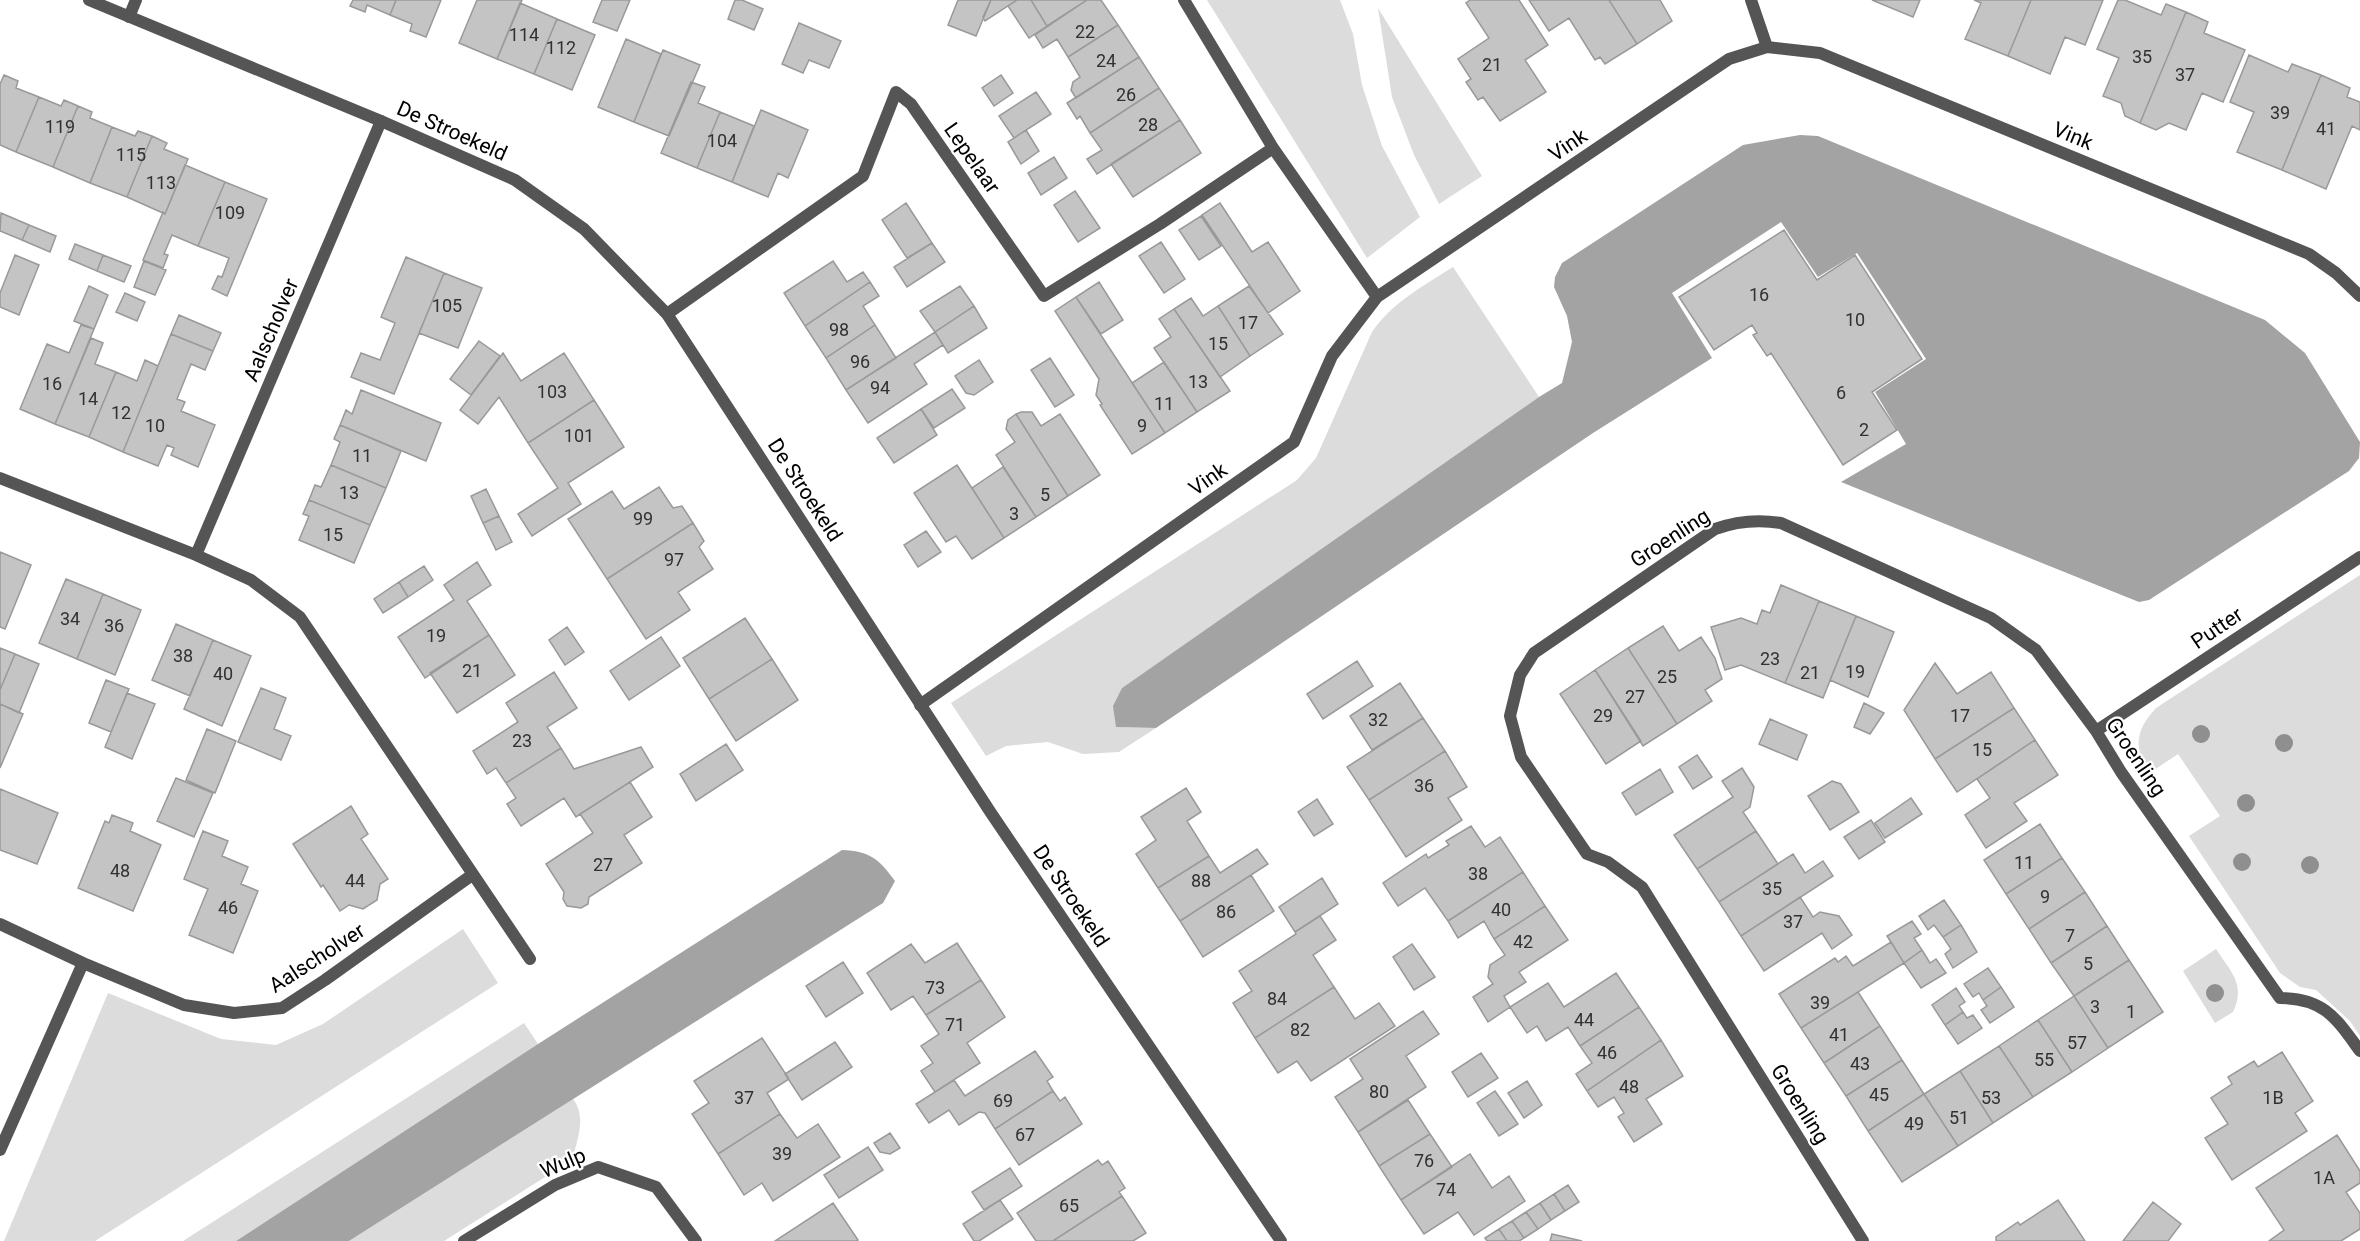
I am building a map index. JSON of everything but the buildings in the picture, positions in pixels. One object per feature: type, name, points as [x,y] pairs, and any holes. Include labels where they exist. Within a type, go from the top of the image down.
[{"type":"street","name":"De Stroekeld","points":[[89,0],[381,121],[515,180],[584,229],[668,314],[920,705],[1281,1241]]},
{"type":"street","points":[[129,17],[136,0]]},
{"type":"street","points":[[1184,0],[1273,148],[1377,297]]},
{"type":"street","points":[[1751,0],[1767,47]]},
{"type":"street","name":"Vink","points":[[920,705],[1294,442],[1332,356],[1377,297],[1729,59],[1767,47],[1820,53],[2309,254],[2336,273],[2360,296]]},
{"type":"street","name":"Lepelaar","points":[[668,314],[863,176],[896,92],[911,104],[1044,296],[1160,224],[1273,148]]},
{"type":"street","name":"Aalscholver","points":[[196,555],[381,121]]},
{"type":"street","points":[[0,478],[196,555],[250,580],[300,617],[530,959]]},
{"type":"street","name":"Groenling","points":[[1863,1241],[1642,887],[1608,862],[1587,854],[1521,757],[1510,716],[1520,675],[1534,653],[1715,529],[1732,523],[1764,520],[1781,524],[1991,618],[2036,650],[2096,732],[2121,772],[2280,998],[2299,998],[2322,1007],[2338,1021],[2360,1051]]},
{"type":"street","name":"Putter","points":[[2096,732],[2360,557]]},
{"type":"street","name":"Aalscholver","points":[[0,924],[83,963],[184,1005],[234,1013],[282,1008],[326,980],[472,875]]},
{"type":"street","points":[[0,1150],[83,963]]},
{"type":"street","name":"Wulp","points":[[464,1241],[555,1185],[598,1167],[656,1187],[696,1241]]},
{"type":"shaded area","points":[[1207,0],[1340,0],[1353,34],[1362,85],[1382,146],[1420,217],[1367,258]]},
{"type":"shaded area","points":[[1378,8],[1482,176],[1439,204],[1414,155],[1392,97]]},
{"type":"shaded area","points":[[1800,135],[1818,136],[2265,320],[2305,353],[2360,442],[2359,458],[2349,471],[2149,600],[2139,602],[1841,482],[1906,444],[1875,392],[1926,359],[1857,253],[1818,277],[1781,222],[1672,293],[1712,358],[1593,433],[1156,728],[1116,727],[1113,706],[1122,688],[1562,383],[1572,342],[1567,316],[1554,287],[1555,277],[1562,263],[1743,145]]},
{"type":"shaded area","points":[[1453,267],[1539,397],[1122,688],[1116,727],[1156,728],[1119,752],[1083,754],[1048,742],[1006,746],[986,756],[951,703],[1297,480],[1316,458],[1372,332],[1380,321],[1399,303]]},
{"type":"shaded area","points":[[2360,575],[2360,1036],[2350,1021],[2316,990],[2300,987],[2280,973],[2189,836],[2220,816],[2178,754],[2148,774],[2140,755],[2139,739],[2144,724],[2156,708]]},
{"type":"shaded area","points":[[842,850],[867,854],[889,873],[895,881],[883,903],[349,1241],[236,1241],[538,1044]]},
{"type":"shaded area","points":[[463,929],[498,983],[95,1241],[4,1241],[108,993],[221,1039],[276,1045],[323,1024]]},
{"type":"shaded area","points":[[2216,949],[2235,979],[2238,994],[2233,1012],[2215,1023],[2183,971]]},
{"type":"shaded area","points":[[524,1023],[538,1044],[236,1241],[183,1241]]},
{"type":"shaded area","points":[[573,1099],[580,1121],[572,1160],[444,1241],[349,1241]]}]
